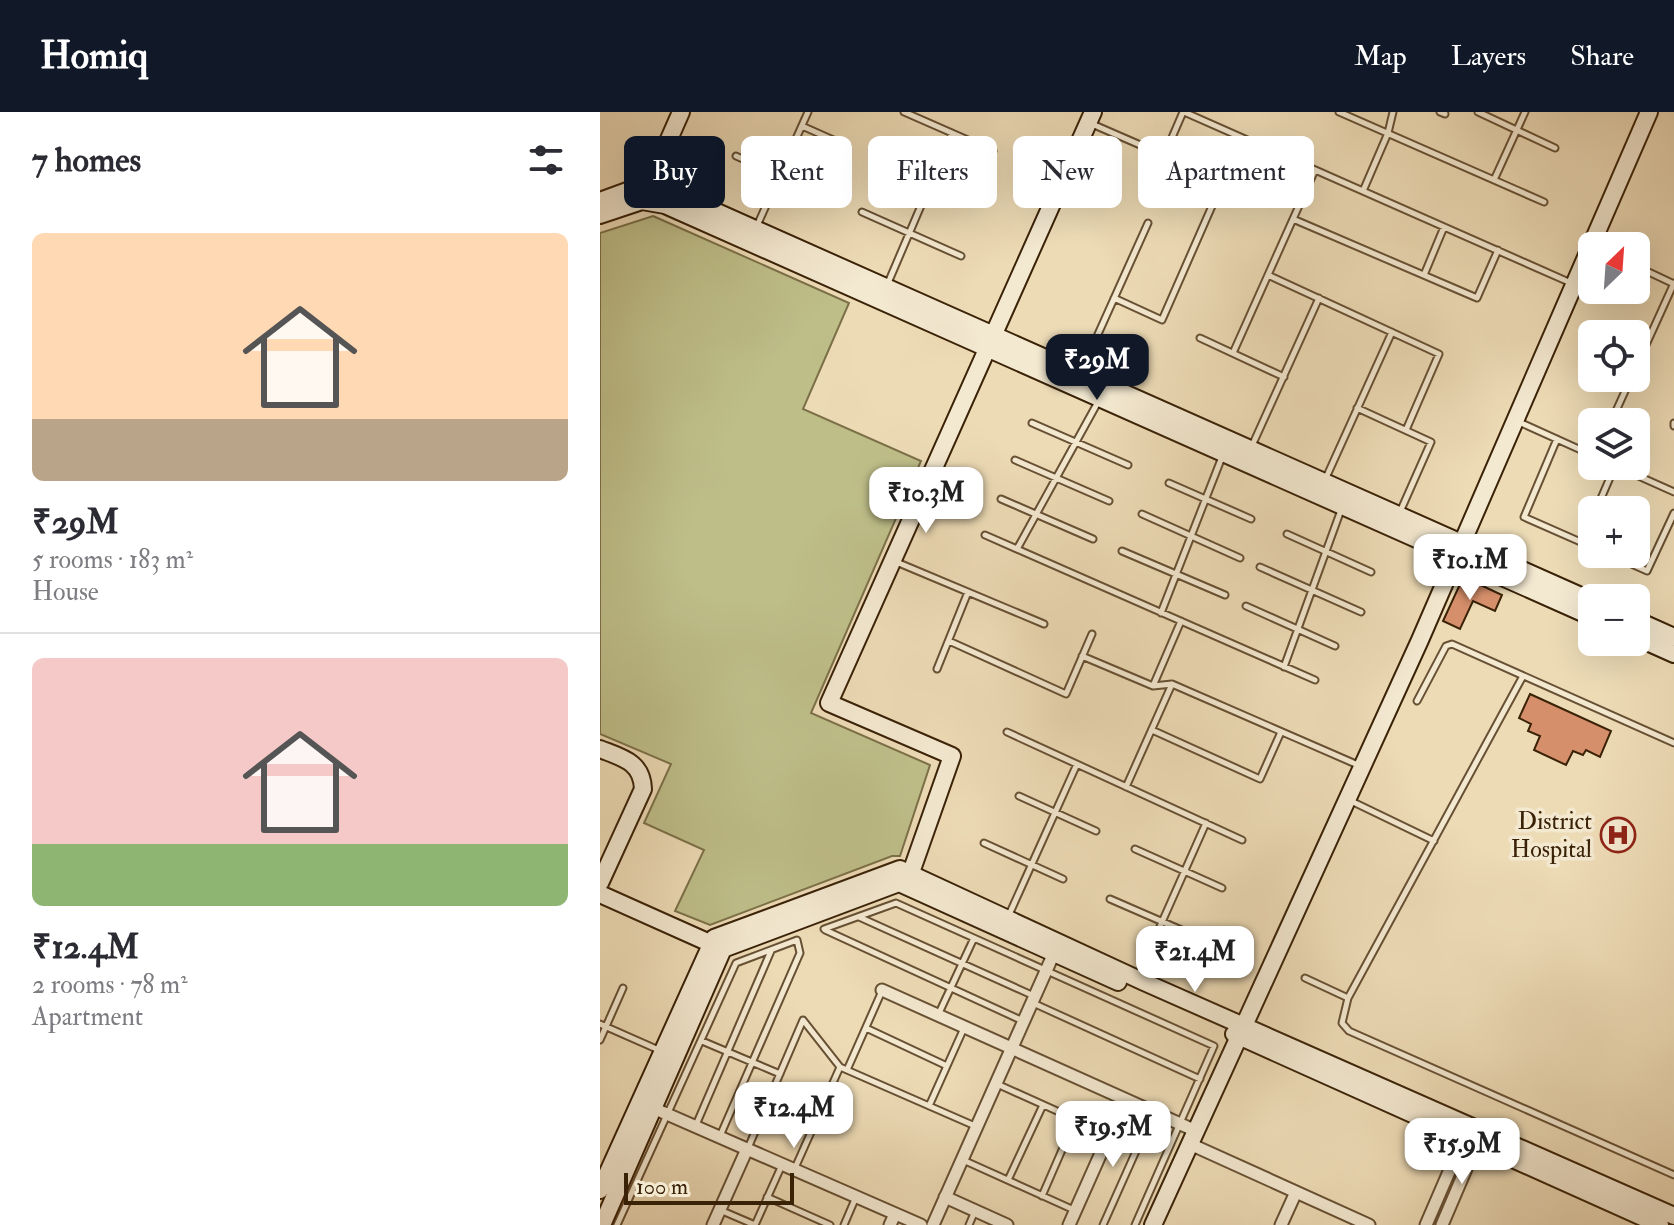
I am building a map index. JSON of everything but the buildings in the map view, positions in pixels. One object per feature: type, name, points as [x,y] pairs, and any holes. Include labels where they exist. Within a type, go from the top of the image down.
[{"type":"street","points":[[671,136],[681,112]]},
{"type":"street","points":[[1598,232],[1649,112]]},
{"type":"street","points":[[908,880],[952,756],[829,703],[1091,117]]},
{"type":"street","points":[[600,201],[624,192]]},
{"type":"street","points":[[600,215],[624,204]]},
{"type":"street","points":[[672,208],[991,341],[1081,373],[1398,515],[1458,550],[1578,610]]},
{"type":"street","points":[[708,208],[886,287],[1100,398],[1343,506],[1578,596]]},
{"type":"street","points":[[1153,1225],[1188,1133],[1241,1031],[1362,767],[1578,273]]},
{"type":"street","points":[[1650,626],[1674,637]]},
{"type":"street","points":[[1650,643],[1674,654]]},
{"type":"street","points":[[600,749],[637,767],[643,776],[643,789],[600,883]]},
{"type":"street","points":[[602,1225],[661,1111],[717,947],[714,938],[900,869],[908,880],[1054,953],[1241,1031],[1660,1225]]},
{"type":"street","points":[[908,880],[1007,919],[1241,1031]]},
{"type":"street","points":[[600,894],[717,947]]},
{"type":"street","points":[[601,1185],[662,1052],[717,947]]},
{"type":"street","points":[[933,1225],[1054,953]]},
{"type":"street","points":[[882,990],[1154,1112],[1296,1192],[1369,1225]]},
{"type":"street","points":[[1069,1225],[1125,1099]]},
{"type":"street","points":[[661,1111],[856,1197],[893,1219],[921,1225]]},
{"type":"street","points":[[1472,1136],[1674,1216]]},
{"type":"street","points":[[1426,1225],[1472,1136]]},
{"type":"street","points":[[1442,1225],[1472,1136]]},
{"type":"street","points":[[713,1225],[747,1149]]},
{"type":"street","points":[[1281,1225],[1296,1192]]},
{"type":"street","points":[[945,1197],[1007,1225]]},
{"type":"lane","points":[[797,136],[808,112]]},
{"type":"lane","points":[[904,112],[959,136]]},
{"type":"lane","points":[[1173,136],[1183,112],[1573,283]]},
{"type":"lane","points":[[1339,112],[1544,202]]},
{"type":"lane","points":[[1363,191],[1388,133],[1393,112]]},
{"type":"lane","points":[[1478,112],[1555,148]]},
{"type":"lane","points":[[1494,180],[1525,112]]},
{"type":"lane","points":[[1091,117],[1138,142]]},
{"type":"lane","points":[[802,126],[824,136]]},
{"type":"lane","points":[[736,156],[741,158]]},
{"type":"lane","points":[[1233,353],[1315,170]]},
{"type":"lane","points":[[755,229],[765,208]]},
{"type":"lane","points":[[886,287],[920,208]]},
{"type":"lane","points":[[1114,298],[1162,320],[1211,208]]},
{"type":"lane","points":[[862,212],[961,256]]},
{"type":"lane","points":[[1293,219],[1477,298],[1498,250]]},
{"type":"lane","points":[[1081,373],[1148,223]]},
{"type":"lane","points":[[1424,275],[1444,227]]},
{"type":"lane","points":[[1650,272],[1674,283],[1650,336]]},
{"type":"lane","points":[[1268,275],[1439,354],[1406,430]]},
{"type":"lane","points":[[1251,449],[1319,298]]},
{"type":"lane","points":[[1324,481],[1392,332]]},
{"type":"lane","points":[[1200,338],[1284,377]]},
{"type":"lane","points":[[1017,549],[1100,398]]},
{"type":"lane","points":[[1357,408],[1431,442],[1398,515]]},
{"type":"lane","points":[[1514,420],[1578,449]]},
{"type":"lane","points":[[1032,423],[1128,465]]},
{"type":"lane","points":[[1557,439],[1524,517],[1578,540]]},
{"type":"lane","points":[[1161,613],[1224,453]]},
{"type":"lane","points":[[1015,460],[1109,501]]},
{"type":"lane","points":[[1647,480],[1674,492]]},
{"type":"lane","points":[[1169,483],[1251,519]]},
{"type":"lane","points":[[1001,499],[1093,539]]},
{"type":"lane","points":[[1284,667],[1343,506]]},
{"type":"lane","points":[[1650,565],[1674,513]]},
{"type":"lane","points":[[1142,514],[1240,558]]},
{"type":"lane","points":[[1287,534],[1371,572]]},
{"type":"lane","points":[[985,535],[1315,680]]},
{"type":"lane","points":[[1122,551],[1225,595]]},
{"type":"lane","points":[[893,560],[1044,624]]},
{"type":"lane","points":[[1260,567],[1361,612]]},
{"type":"lane","points":[[937,669],[968,592]]},
{"type":"lane","points":[[1246,606],[1335,646]]},
{"type":"lane","points":[[1153,686],[1181,621]]},
{"type":"lane","points":[[949,641],[1066,694],[1092,634]]},
{"type":"lane","points":[[1417,701],[1449,644],[1455,644],[1674,743]]},
{"type":"lane","points":[[1082,656],[1153,686],[1172,684],[1362,767]]},
{"type":"lane","points":[[1523,676],[1348,998],[1342,1023],[1349,1031],[1674,1175]]},
{"type":"lane","points":[[1126,787],[1172,684]]},
{"type":"lane","points":[[1152,730],[1260,779],[1281,732]]},
{"type":"lane","points":[[1007,732],[1242,840]]},
{"type":"lane","points":[[1007,919],[1077,764]]},
{"type":"lane","points":[[1019,796],[1096,831]]},
{"type":"lane","points":[[1347,799],[1434,841]]},
{"type":"lane","points":[[1137,979],[1206,823]]},
{"type":"lane","points":[[984,843],[1063,879]]},
{"type":"lane","points":[[1135,849],[1222,888]]},
{"type":"lane","points":[[1110,899],[1209,942]]},
{"type":"lane","points":[[1024,1021],[824,929],[896,903],[1214,1046],[1200,1079],[1188,1133],[1135,1225]]},
{"type":"lane","points":[[859,917],[1200,1079]]},
{"type":"lane","points":[[938,1016],[974,938]]},
{"type":"lane","points":[[617,1225],[661,1111],[702,1041],[736,963],[797,940],[800,953],[719,1137]]},
{"type":"lane","points":[[695,1126],[772,949]]},
{"type":"lane","points":[[1305,978],[1348,998]]},
{"type":"lane","points":[[600,1040],[603,1025],[623,988]]},
{"type":"lane","points":[[847,1070],[882,990]]},
{"type":"lane","points":[[747,1149],[803,1020],[840,1067],[976,1127]]},
{"type":"lane","points":[[603,1025],[662,1052]]},
{"type":"lane","points":[[929,1106],[964,1027]]},
{"type":"lane","points":[[866,1028],[947,1066]]},
{"type":"lane","points":[[702,1041],[780,1074]]},
{"type":"lane","points":[[794,1169],[840,1067]]},
{"type":"lane","points":[[996,1084],[1109,1135]]},
{"type":"lane","points":[[1008,1180],[1043,1105]]},
{"type":"lane","points":[[1103,1225],[1154,1112]]},
{"type":"lane","points":[[1042,1196],[1075,1120]]},
{"type":"lane","points":[[962,1160],[1075,1211]]},
{"type":"lane","points":[[720,1210],[755,1225],[782,1164]]},
{"type":"lane","points":[[767,1197],[830,1225]]},
{"type":"lane","points":[[844,1225],[856,1197]]},
{"type":"lane","points":[[969,1225],[975,1210]]},
{"type":"green space","points":[[653,216],[849,303],[803,409],[921,461],[811,713],[930,765],[900,856],[892,856],[710,925],[675,911],[704,850],[644,823],[671,764],[600,734],[600,233]]},
{"type":"place","name":"District Hospital","points":[[1618,835]]}]
